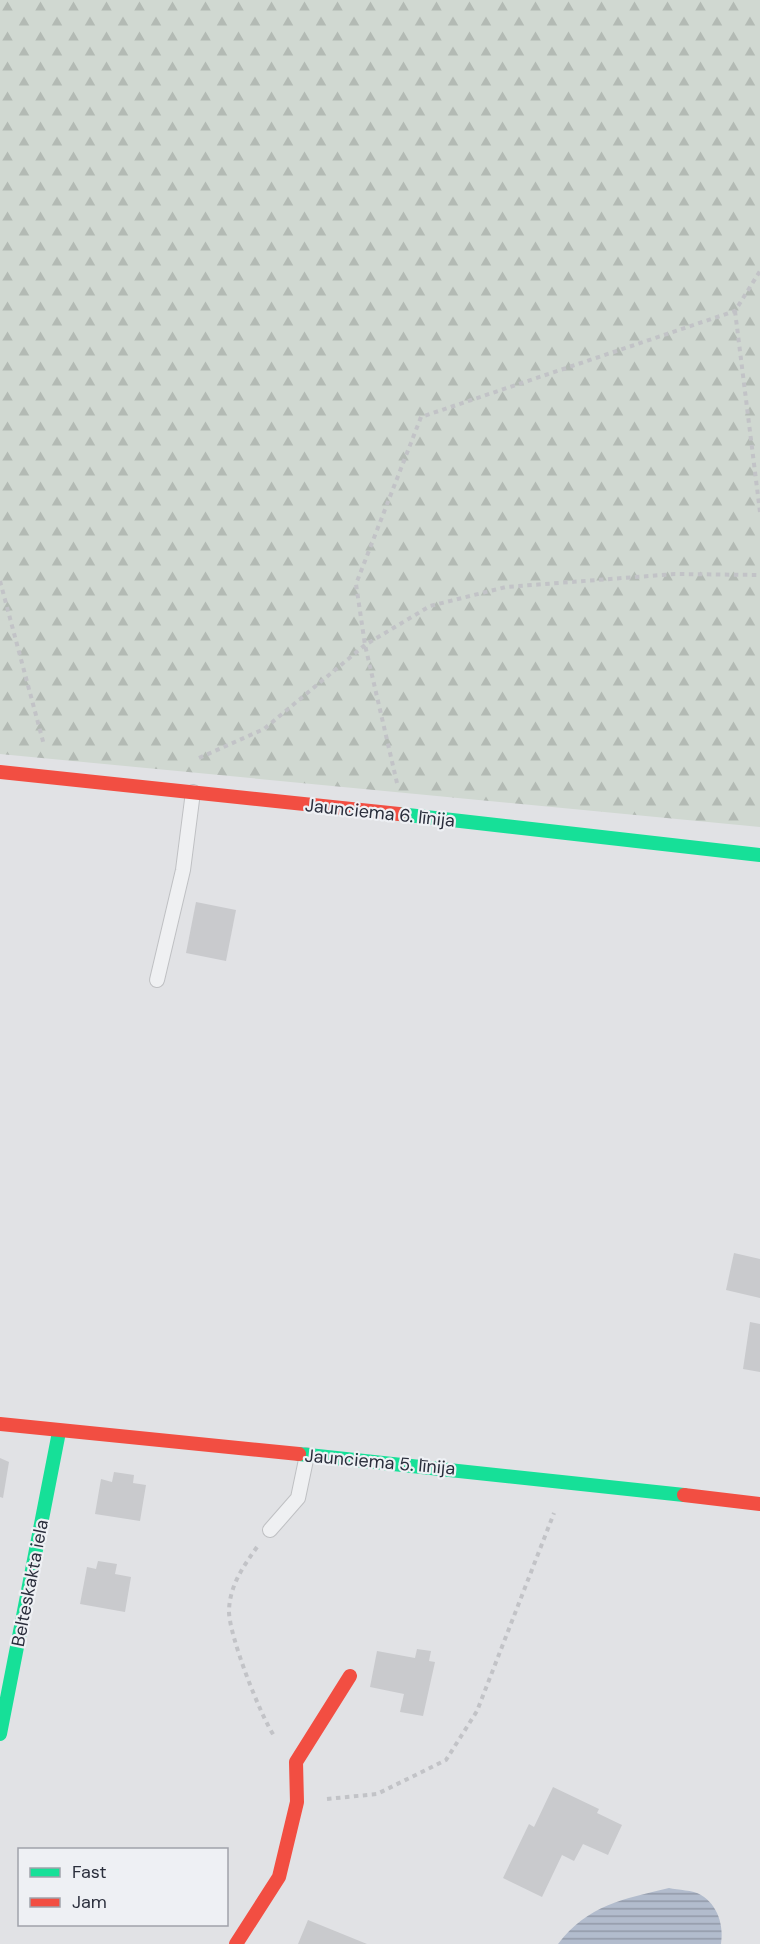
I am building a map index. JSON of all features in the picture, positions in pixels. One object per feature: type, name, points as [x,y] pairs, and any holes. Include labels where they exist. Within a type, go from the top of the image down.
[{"type":"street","name":"Jaunciema 6. līnija","points":[[0,772],[760,855]]},
{"type":"street","name":"Jaunciema 5. līnija","points":[[0,1424],[760,1504]]},
{"type":"street","name":"Belteskakta iela","points":[[0,1734],[59,1431]]},
{"type":"street","points":[[236,1944],[279,1877],[297,1802],[296,1762],[350,1676]]},
{"type":"lane","points":[[157,980],[183,870],[193,792]]},
{"type":"lane","points":[[270,1530],[298,1498],[307,1455]]},
{"type":"path","points":[[760,271],[735,311],[760,512]]},
{"type":"path","points":[[404,816],[365,645],[356,584],[421,417],[735,311]]},
{"type":"path","points":[[191,762],[264,729],[365,645],[430,606],[506,587],[675,574],[760,575]]},
{"type":"path","points":[[0,581],[52,778]]},
{"type":"path","points":[[297,1802],[377,1794],[446,1760],[477,1711],[567,1482]]},
{"type":"path","points":[[270,1530],[237,1574],[229,1611],[248,1680],[273,1733],[296,1762]]},
{"type":"green space","points":[[0,0],[760,0],[760,827],[0,754]]},
{"type":"water","points":[[669,1888],[698,1893],[712,1904],[722,1930],[721,1944],[558,1944],[569,1931],[594,1912],[622,1900]]},
{"type":"building","points":[[196,902],[236,910],[226,961],[186,953]]},
{"type":"building","points":[[734,1253],[760,1259],[760,1298],[726,1290]]},
{"type":"building","points":[[750,1322],[760,1324],[760,1372],[743,1369]]},
{"type":"building","points":[[0,1458],[9,1462],[3,1498],[0,1497]]},
{"type":"building","points":[[114,1472],[134,1475],[133,1483],[146,1485],[140,1521],[95,1514],[101,1479],[112,1482]]},
{"type":"building","points":[[98,1561],[117,1564],[115,1574],[131,1577],[125,1612],[80,1604],[87,1567],[96,1569]]},
{"type":"building","points":[[417,1649],[431,1651],[429,1661],[435,1662],[423,1716],[400,1712],[404,1694],[370,1687],[377,1651],[415,1658]]},
{"type":"building","points":[[553,1787],[599,1809],[597,1813],[622,1825],[608,1855],[583,1844],[574,1861],[562,1855],[542,1897],[503,1878],[529,1824],[534,1827]]},
{"type":"building","points":[[308,1920],[367,1944],[298,1944]]},
{"type":"traffic: fast","points":[[399,814],[760,855]]},
{"type":"traffic: fast","points":[[0,1734],[59,1432]]},
{"type":"traffic: fast","points":[[299,1454],[684,1495]]},
{"type":"traffic: jam","points":[[0,772],[399,814]]},
{"type":"traffic: jam","points":[[0,1424],[299,1454]]},
{"type":"traffic: jam","points":[[684,1495],[760,1504]]},
{"type":"traffic: jam","points":[[236,1944],[279,1877],[297,1802],[296,1762],[350,1676]]}]
